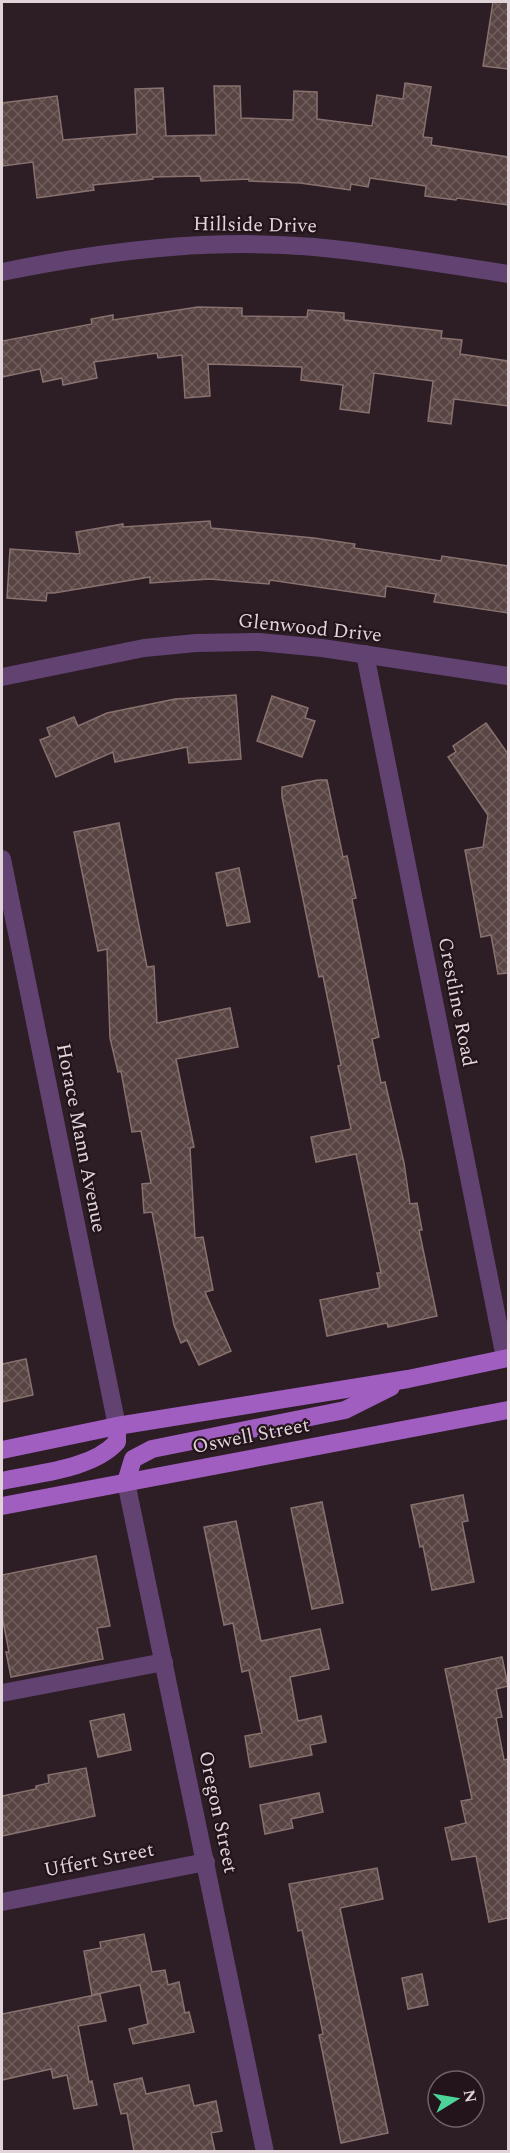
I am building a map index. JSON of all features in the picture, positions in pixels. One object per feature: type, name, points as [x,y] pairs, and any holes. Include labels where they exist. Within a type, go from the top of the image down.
[{"type":"main road","name":"Oswell Street","points":[[2,1449],[117,1426],[408,1379],[507,1358]]},
{"type":"main road","points":[[126,1482],[133,1459],[140,1453],[345,1410],[408,1379]]},
{"type":"main road","name":"Oswell Street","points":[[2,1506],[508,1410]]},
{"type":"main road","points":[[2,1481],[98,1458],[117,1442],[117,1426]]},
{"type":"street","name":"Hillside Drive","points":[[2,272],[69,258],[138,249],[225,244],[312,247],[508,274]]},
{"type":"street","name":"Glenwood Drive","points":[[2,677],[144,648],[196,643],[260,642],[365,654],[508,676]]},
{"type":"street","name":"Crestline Road","points":[[365,654],[507,1358]]},
{"type":"street","name":"Horace Mann Avenue","points":[[2,859],[117,1426]]},
{"type":"street","name":"Oregon Street","points":[[126,1482],[265,2151]]},
{"type":"street","points":[[2,1693],[164,1662]]},
{"type":"street","name":"Uffert Street","points":[[2,1902],[206,1862]]},
{"type":"building","points":[[493,2],[508,2],[508,69],[483,66]]},
{"type":"building","points":[[405,83],[431,87],[423,137],[432,138],[431,145],[508,157],[508,205],[425,196],[426,186],[370,178],[368,187],[351,184],[350,190],[300,183],[249,181],[249,179],[201,181],[200,176],[153,177],[153,179],[93,185],[94,190],[37,198],[33,162],[3,166],[2,103],[57,96],[63,140],[137,134],[135,89],[163,88],[166,136],[216,135],[214,86],[240,86],[241,118],[293,120],[294,91],[317,92],[317,119],[372,126],[377,95],[403,99]]},
{"type":"building","points":[[198,307],[242,308],[242,316],[307,317],[308,310],[344,313],[344,320],[442,331],[441,338],[462,340],[460,354],[508,361],[508,406],[454,399],[451,424],[428,421],[433,381],[374,373],[369,413],[340,409],[343,385],[301,380],[302,367],[208,364],[210,396],[185,398],[182,355],[158,358],[157,353],[94,362],[97,378],[63,385],[62,378],[43,382],[40,369],[2,377],[2,341],[92,324],[91,319],[113,315],[113,320]]},
{"type":"building","points":[[210,521],[211,528],[314,538],[355,544],[354,548],[441,561],[442,556],[508,566],[508,613],[434,602],[436,594],[386,586],[385,597],[270,580],[269,584],[210,579],[150,583],[150,577],[47,593],[46,601],[7,598],[10,549],[80,554],[76,532],[123,524],[123,527]]},
{"type":"building","points":[[236,695],[241,759],[189,763],[187,747],[115,762],[113,752],[56,777],[40,740],[50,736],[47,728],[74,717],[78,726],[107,713],[175,699]]},
{"type":"building","points":[[272,696],[308,708],[305,718],[315,721],[302,757],[257,741]]},
{"type":"building","points":[[486,723],[508,754],[508,973],[498,974],[491,935],[481,937],[465,850],[483,847],[488,815],[448,757],[456,752],[453,746]]},
{"type":"building","points":[[327,780],[343,857],[347,856],[356,898],[352,899],[379,1037],[372,1039],[381,1083],[385,1082],[404,1163],[410,1204],[417,1203],[422,1230],[419,1230],[437,1316],[388,1327],[387,1323],[327,1336],[320,1300],[380,1288],[377,1273],[381,1273],[356,1154],[316,1162],[311,1137],[351,1129],[323,976],[319,977],[282,797],[282,787]]},
{"type":"building","points":[[119,823],[147,967],[154,966],[157,1023],[230,1008],[238,1047],[176,1059],[194,1147],[190,1148],[195,1238],[203,1237],[213,1290],[205,1292],[231,1351],[199,1365],[187,1340],[181,1343],[174,1325],[152,1212],[144,1213],[142,1184],[151,1183],[141,1131],[132,1132],[121,1071],[118,1072],[110,1038],[107,949],[98,951],[74,832]]},
{"type":"building","points":[[239,868],[250,922],[227,926],[216,873]]},
{"type":"building","points":[[26,1359],[33,1395],[2,1402],[2,1364]]},
{"type":"building","points":[[463,1495],[468,1521],[462,1522],[474,1582],[432,1590],[423,1546],[420,1547],[411,1505]]},
{"type":"building","points":[[322,1502],[343,1603],[312,1609],[291,1508]]},
{"type":"building","points":[[236,1521],[261,1641],[320,1629],[329,1669],[290,1677],[298,1721],[321,1716],[326,1742],[310,1745],[312,1755],[250,1767],[245,1736],[262,1733],[249,1670],[242,1672],[233,1623],[224,1625],[204,1527]]},
{"type":"building","points":[[96,1556],[110,1626],[97,1628],[103,1659],[11,1677],[2,1616],[2,1575]]},
{"type":"building","points":[[502,1657],[508,1686],[496,1689],[502,1717],[496,1718],[504,1760],[508,1759],[508,1918],[489,1922],[476,1856],[452,1860],[445,1828],[466,1823],[461,1801],[472,1799],[445,1669]]},
{"type":"building","points":[[124,1714],[131,1750],[98,1757],[90,1721]]},
{"type":"building","points":[[86,1768],[95,1816],[2,1836],[2,1796],[36,1789],[36,1786],[49,1783],[48,1775]]},
{"type":"building","points":[[319,1793],[323,1812],[291,1819],[293,1828],[265,1834],[260,1805]]},
{"type":"building","points":[[377,1868],[383,1899],[340,1908],[388,2133],[341,2143],[319,2035],[323,2034],[302,1930],[298,1931],[289,1884]]},
{"type":"building","points":[[144,1934],[152,1972],[165,1970],[168,1985],[179,1982],[185,2013],[189,2012],[194,2032],[133,2044],[129,2029],[148,2024],[140,1985],[92,1995],[84,1951],[101,1948],[100,1942]]},
{"type":"building","points":[[422,1974],[428,2005],[408,2009],[402,1978]]},
{"type":"building","points":[[100,1994],[106,2021],[78,2026],[89,2082],[92,2081],[97,2105],[74,2109],[67,2075],[53,2078],[51,2069],[2,2080],[2,2014]]},
{"type":"building","points":[[142,2078],[146,2094],[189,2085],[194,2106],[216,2101],[222,2131],[211,2133],[215,2151],[134,2151],[127,2113],[121,2114],[114,2084]]}]
